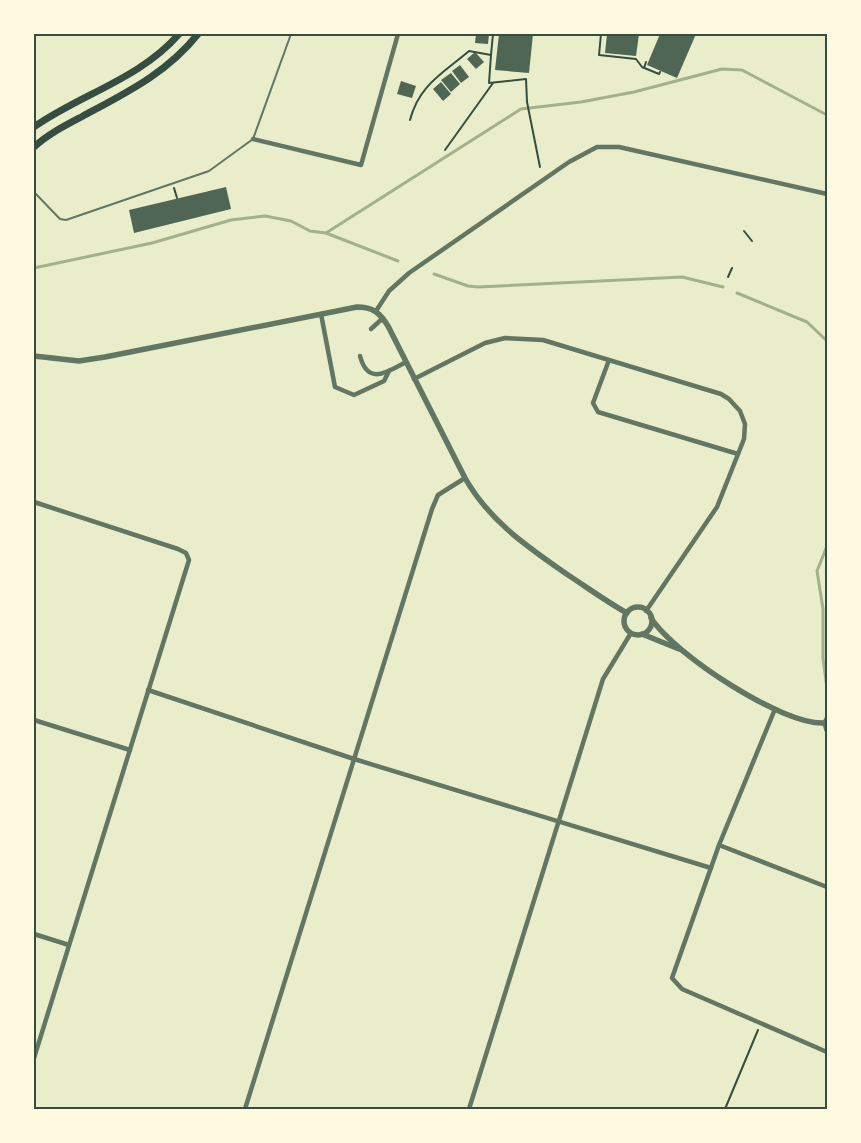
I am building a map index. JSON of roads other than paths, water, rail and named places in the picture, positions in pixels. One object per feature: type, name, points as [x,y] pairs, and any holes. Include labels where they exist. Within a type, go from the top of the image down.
[{"type":"highway","points":[[34,127],[129,75],[153,59],[179,34]]},
{"type":"highway","points":[[34,147],[55,131],[149,80],[178,57],[198,34]]},
{"type":"street","points":[[253,139],[361,165],[398,34]]},
{"type":"street","points":[[376,311],[389,291],[408,273],[569,162],[596,147],[619,147],[827,194]]},
{"type":"street","points":[[34,356],[79,360],[96,358],[357,307],[376,311],[383,318],[475,495],[514,538],[627,613]]},
{"type":"street","points":[[321,314],[336,387],[354,395],[384,381],[389,371]]},
{"type":"street","points":[[371,329],[383,318]]},
{"type":"street","points":[[414,379],[485,343],[505,338],[543,340],[729,399],[740,411],[745,424],[744,439],[717,507],[646,611]]},
{"type":"street","points":[[360,356],[363,364],[372,374],[379,376],[406,362]]},
{"type":"street","points":[[609,360],[593,403],[598,412],[738,454]]},
{"type":"street","points":[[245,1109],[432,509],[438,495],[465,478]]},
{"type":"street","points":[[34,502],[178,549],[188,555],[186,572],[34,1058]]},
{"type":"street","points":[[681,650],[642,634],[631,633],[624,624],[627,613],[637,608],[646,611],[662,633],[681,650],[736,690],[775,709],[817,724],[826,721],[827,730]]},
{"type":"street","points":[[642,634],[649,628],[651,618]]},
{"type":"street","points":[[469,1109],[603,679],[631,633]]},
{"type":"street","points":[[148,690],[354,759],[711,868]]},
{"type":"street","points":[[775,709],[719,845],[672,978],[674,983],[682,989],[827,1052]]},
{"type":"street","points":[[34,720],[130,750]]},
{"type":"street","points":[[719,845],[827,887]]},
{"type":"street","points":[[34,934],[69,945]]},
{"type":"lane","points":[[34,192],[63,220],[209,171],[253,139],[291,34]]},
{"type":"waterway","points":[[326,233],[521,109],[581,102],[634,92],[722,69],[742,70],[827,115]]},
{"type":"waterway","points":[[34,268],[152,243],[231,220],[265,216],[291,221],[310,231],[326,233],[398,261]]},
{"type":"waterway","points":[[434,274],[468,286],[478,287],[682,277],[723,287]]},
{"type":"waterway","points":[[737,293],[807,322],[827,341]]},
{"type":"waterway","points":[[827,546],[817,571],[823,609],[823,658],[827,689]]}]
